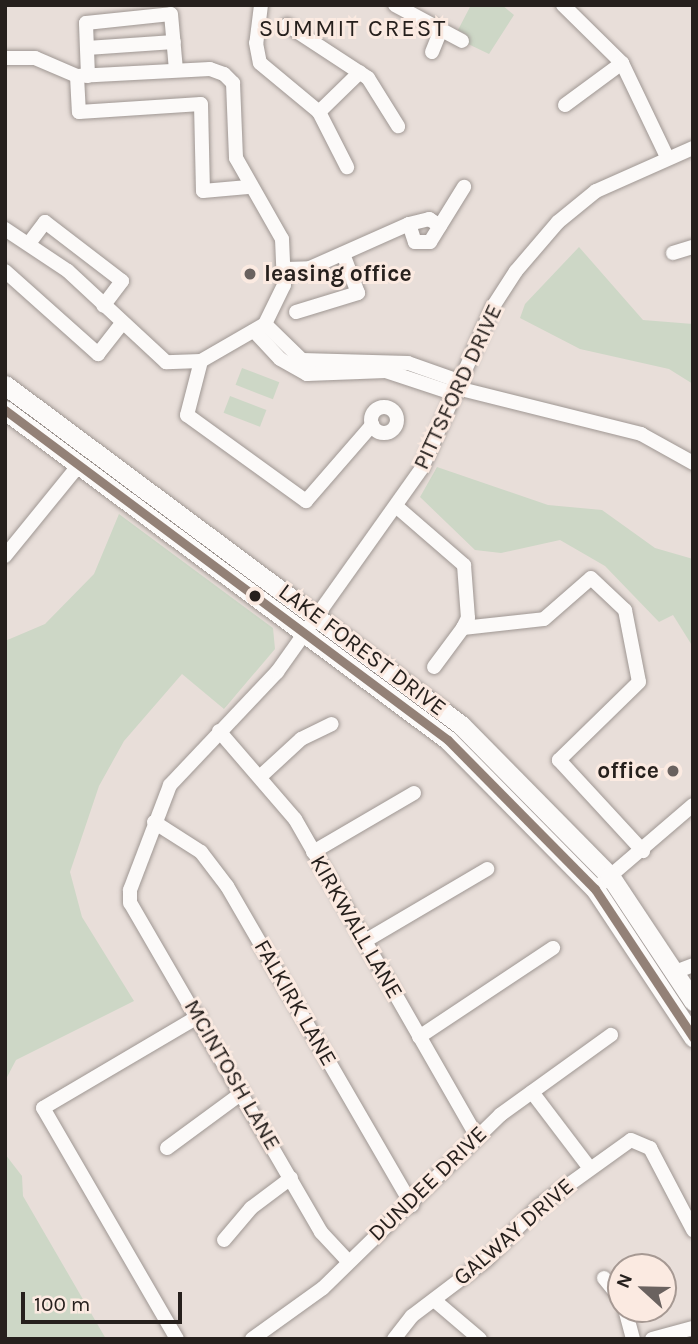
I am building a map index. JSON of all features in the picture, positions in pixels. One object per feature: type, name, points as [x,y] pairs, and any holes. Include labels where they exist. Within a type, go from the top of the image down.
[{"type":"main road","name":"LAKE FOREST DRIVE","points":[[5,385],[313,622]]},
{"type":"main road","name":"LAKE FOREST DRIVE","points":[[5,410],[79,465],[461,725],[602,883],[684,968],[693,1001]]},
{"type":"main road","name":"LAKE FOREST DRIVE","points":[[602,883],[693,1037]]},
{"type":"street","points":[[261,5],[260,63],[319,112],[347,167]]},
{"type":"street","points":[[395,5],[462,41]]},
{"type":"street","points":[[563,5],[622,63],[666,155]]},
{"type":"street","points":[[176,70],[171,13],[86,23],[87,48],[79,112],[201,104],[203,191],[248,187]]},
{"type":"street","points":[[287,25],[360,72],[398,126]]},
{"type":"street","points":[[432,52],[441,30]]},
{"type":"street","points":[[87,48],[174,42]]},
{"type":"street","points":[[5,58],[35,58],[82,76],[217,70],[233,83],[236,158],[248,187],[278,230],[286,269],[259,327],[201,361],[166,362],[30,242],[5,229]]},
{"type":"street","points":[[565,105],[622,63]]},
{"type":"street","points":[[319,112],[360,72]]},
{"type":"street","name":"PITTSFORD DRIVE","points":[[132,885],[170,785],[313,622],[397,507],[461,389],[494,304],[542,238],[596,191],[666,155],[693,148]]},
{"type":"street","points":[[409,224],[421,244],[440,226],[464,187]]},
{"type":"street","points":[[286,269],[343,254],[409,224],[429,219],[440,226]]},
{"type":"street","points":[[30,242],[45,222],[122,281],[103,306]]},
{"type":"street","points":[[673,253],[693,247]]},
{"type":"street","points":[[296,312],[358,293],[343,254]]},
{"type":"street","points":[[5,271],[98,354],[121,325]]},
{"type":"street","points":[[259,327],[302,360],[408,363],[456,380],[461,389],[641,434],[693,463]]},
{"type":"street","points":[[201,361],[187,415],[306,502],[372,425]]},
{"type":"street","points":[[5,556],[79,465]]},
{"type":"street","points":[[397,507],[464,565],[468,618],[434,667]]},
{"type":"street","points":[[463,628],[544,619],[591,578],[625,610],[639,682],[559,760],[643,851]]},
{"type":"street","points":[[262,775],[301,739],[332,724]]},
{"type":"street","name":"KIRKWALL LANE","points":[[219,731],[262,775],[313,852],[477,1135]]},
{"type":"street","points":[[313,852],[414,793]]},
{"type":"street","points":[[602,883],[643,851],[693,805]]},
{"type":"street","name":"FALKIRK LANE","points":[[154,822],[195,847],[227,886],[412,1205]]},
{"type":"street","points":[[365,942],[487,869]]},
{"type":"street","name":"MCINTOSH LANE","points":[[132,885],[130,902],[199,1016],[321,1232],[347,1260]]},
{"type":"street","points":[[419,1037],[553,948]]},
{"type":"street","points":[[177,1339],[44,1117],[45,1104],[199,1016]]},
{"type":"street","name":"DUNDEE DRIVE","points":[[252,1339],[299,1310],[347,1260],[412,1205],[477,1135],[532,1091],[611,1035]]},
{"type":"street","points":[[532,1091],[589,1167]]},
{"type":"street","points":[[167,1148],[242,1093]]},
{"type":"street","name":"GALWAY DRIVE","points":[[394,1339],[434,1300],[589,1167],[618,1146],[642,1141],[693,1230]]},
{"type":"street","points":[[224,1240],[251,1208],[291,1178]]},
{"type":"street","points":[[604,1279],[607,1283]]},
{"type":"street","points":[[434,1300],[481,1339]]},
{"type":"street","points":[[652,1339],[693,1328]]},
{"type":"green space","points":[[471,5],[502,5],[514,15],[489,54],[464,42],[467,35],[458,30]]},
{"type":"green space","points":[[579,247],[643,320],[693,324],[693,384],[669,369],[580,349],[520,318],[525,304]]},
{"type":"green space","points":[[242,368],[279,382],[273,399],[236,385]]},
{"type":"green space","points":[[230,396],[266,410],[260,427],[224,413]]},
{"type":"green space","points":[[437,467],[548,505],[602,510],[655,548],[693,559],[693,647],[673,615],[659,622],[605,566],[560,540],[501,553],[475,550],[420,497]]},
{"type":"green space","points":[[119,514],[273,628],[275,649],[224,709],[182,674],[124,741],[99,786],[70,872],[82,917],[134,1001],[16,1060],[5,1081],[5,641],[45,624],[94,574]]},
{"type":"green space","points":[[5,1154],[22,1176],[23,1196],[106,1339],[5,1339]]},
{"type":"transit line","points":[[5,410],[448,740],[595,889],[693,1037]]},
{"type":"place","name":"leasing office","points":[[250,274]]},
{"type":"place","name":"office","points":[[673,771]]},
{"type":"district","name":"SUMMIT CREST","points":[[353,29]]}]
